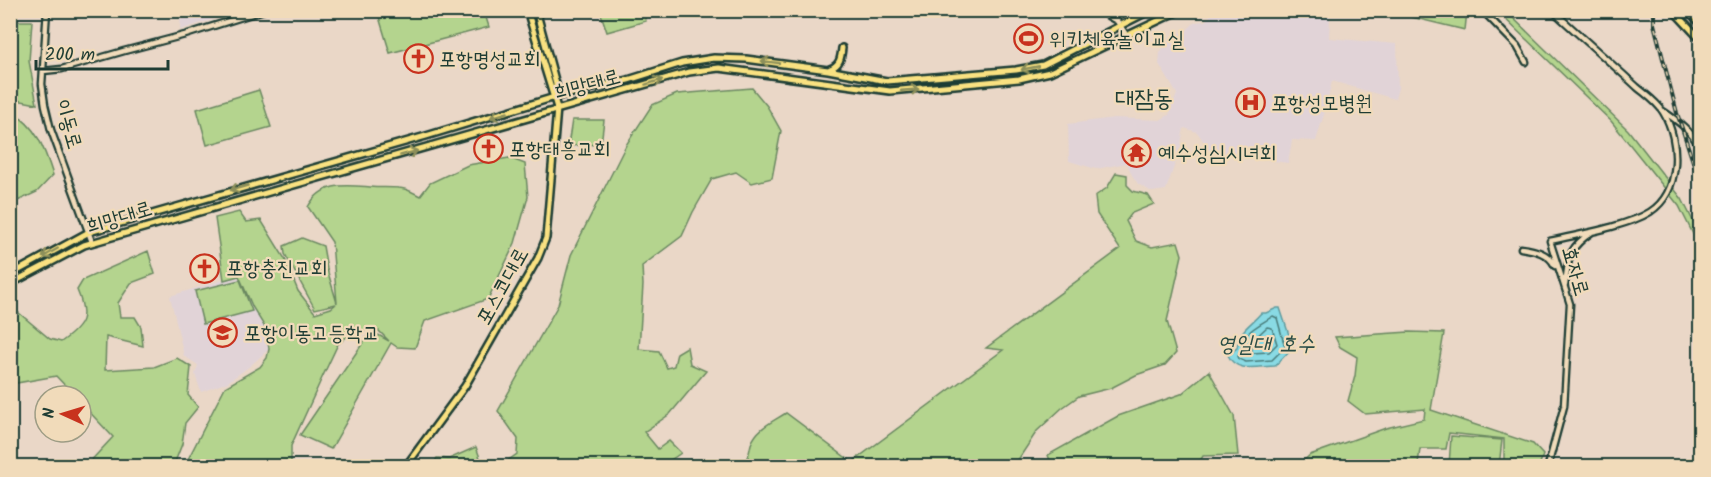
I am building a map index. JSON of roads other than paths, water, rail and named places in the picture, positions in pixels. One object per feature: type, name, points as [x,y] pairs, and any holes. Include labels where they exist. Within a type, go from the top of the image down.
[{"type":"main road","name":"포스코대로","points":[[527,10],[550,88],[555,97]]},
{"type":"main road","name":"포스코대로","points":[[406,466],[465,386],[544,244],[557,108],[556,84],[536,10]]},
{"type":"main road","name":"희망대로","points":[[10,275],[89,232],[555,97],[628,80],[675,65],[714,58],[746,59],[899,81],[1016,70],[1043,65],[1119,23],[1151,10]]},
{"type":"main road","name":"희망대로","points":[[10,284],[92,242],[689,72],[719,68],[890,91],[1019,79],[1050,72],[1181,10]]},
{"type":"main road","points":[[1673,10],[1701,39]]},
{"type":"main road","points":[[1688,10],[1701,24]]},
{"type":"main road","points":[[828,70],[839,63],[842,48]]},
{"type":"main road","points":[[350,157],[352,168]]},
{"type":"main road","points":[[295,172],[298,184]]},
{"type":"street","name":"이동로","points":[[47,10],[42,87],[51,130],[92,242]]},
{"type":"street","points":[[43,71],[63,69],[264,10]]},
{"type":"street","points":[[1106,10],[1108,16],[1119,23]]},
{"type":"street","points":[[1117,10],[1119,23],[1126,36]]},
{"type":"street","points":[[1482,10],[1517,46],[1526,62]]},
{"type":"street","points":[[1552,10],[1663,111],[1681,123],[1701,147]]},
{"type":"street","name":"효자로","points":[[1548,466],[1562,418],[1570,304],[1550,241],[1595,230],[1652,211],[1671,184],[1675,166],[1674,145],[1663,111]]},
{"type":"street","points":[[1694,136],[1701,133]]},
{"type":"street","points":[[1565,288],[1566,264],[1569,256],[1575,246],[1595,230]]},
{"type":"street","points":[[1521,248],[1535,250],[1552,260],[1565,288]]},
{"type":"water","name":"영일대 호수","points":[[1280,308],[1293,347],[1275,366],[1248,368],[1236,365],[1228,355],[1237,348],[1243,332],[1261,313]]},
{"type":"railway","points":[[1654,10],[1654,24],[1677,113],[1700,183]]},
{"type":"place","name":"위키체육놀이교실","points":[[1028,39]]},
{"type":"place","name":"포항명성교회","points":[[418,59]]},
{"type":"place","name":"포항성모병원","points":[[1250,103]]},
{"type":"place","name":"포항대흥교회","points":[[488,149]]},
{"type":"place","name":"예수성심시녀회","points":[[1137,153]]},
{"type":"place","name":"포항충진교회","points":[[205,268]]},
{"type":"place","name":"포항이동고등학교","points":[[223,333]]},
{"type":"district","name":"대잠동","points":[[1144,98]]}]
